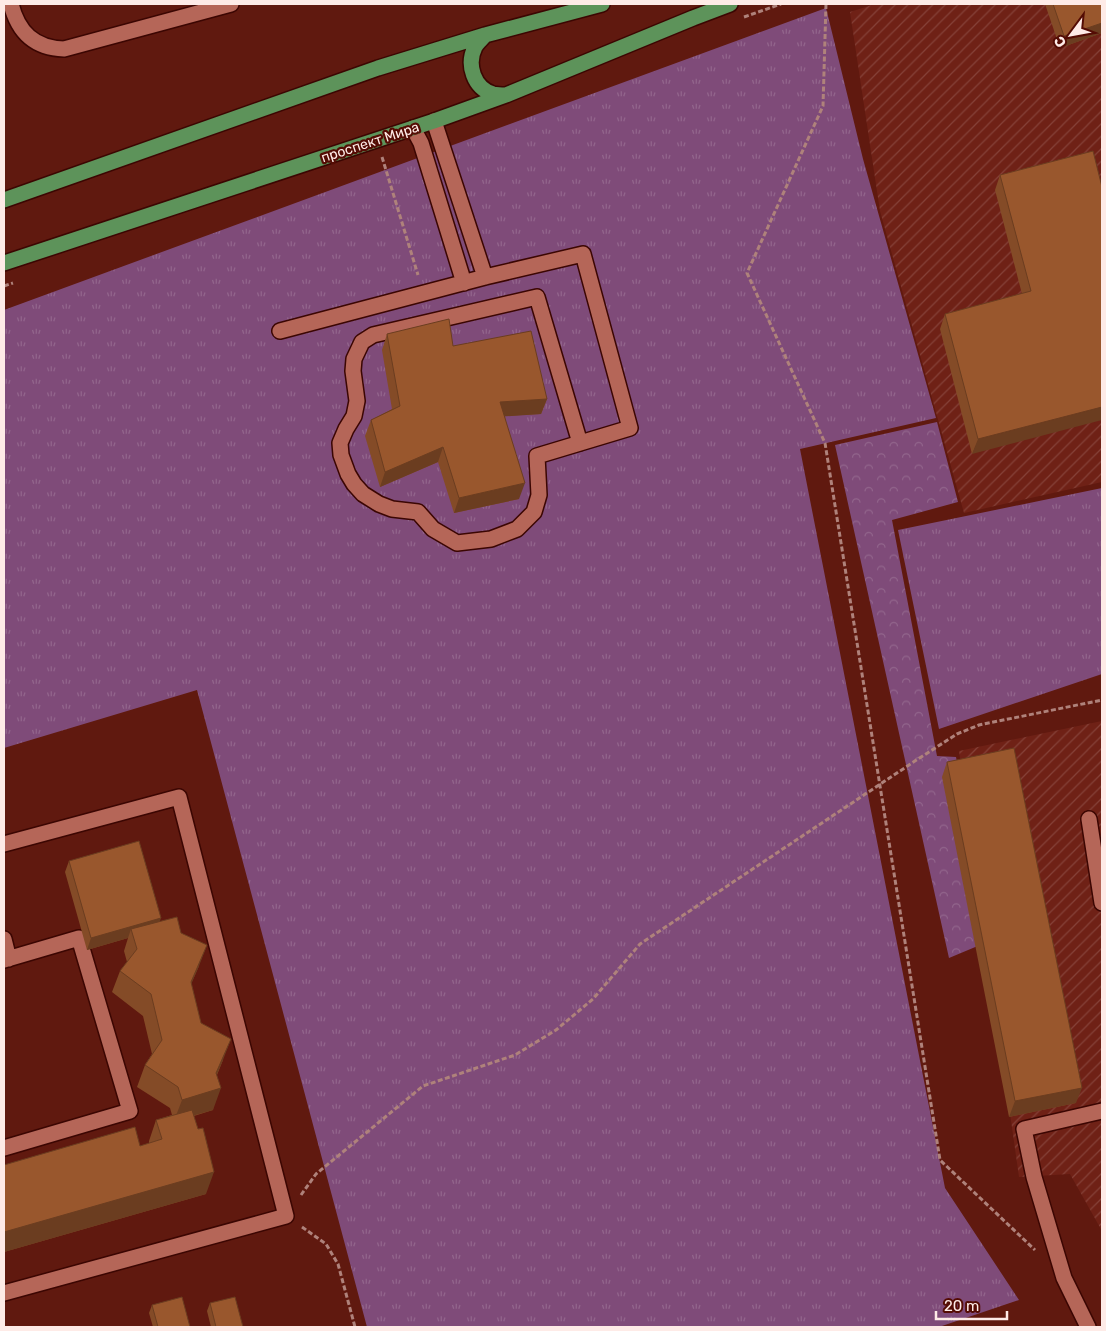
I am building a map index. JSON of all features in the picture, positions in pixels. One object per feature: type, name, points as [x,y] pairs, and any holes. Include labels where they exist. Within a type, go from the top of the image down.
[{"type":"main road","points":[[4,200],[378,68],[485,35],[602,4]]},
{"type":"main road","name":"проспект Мира","points":[[4,263],[434,121],[506,95],[730,4]]},
{"type":"main road","points":[[485,35],[475,46],[470,59],[472,74],[480,86],[492,93],[506,95]]},
{"type":"street","points":[[11,4],[24,33],[42,46],[53,49],[64,49],[231,4]]},
{"type":"street","points":[[434,121],[485,277]]},
{"type":"street","points":[[412,128],[421,143],[464,283]]},
{"type":"street","points":[[280,330],[485,277],[583,254],[630,428],[537,456],[539,495],[534,512],[517,529],[491,539],[457,544],[433,529],[418,512],[379,504],[363,494],[348,474],[341,455],[340,443],[354,416],[357,401],[353,371],[354,359],[362,342],[373,335],[538,297],[580,443]]},
{"type":"street","points":[[4,844],[179,797],[286,1216],[4,1293]]},
{"type":"street","points":[[1089,818],[1102,903]]},
{"type":"street","points":[[4,939],[6,960],[79,938],[130,1111],[4,1148]]},
{"type":"street","points":[[1088,1327],[1064,1278],[1034,1177],[1024,1129],[1102,1111]]},
{"type":"path","points":[[826,4],[823,106],[747,273],[825,443],[940,1160],[1037,1252]]},
{"type":"path","points":[[382,157],[424,293]]},
{"type":"path","points":[[355,1327],[338,1264],[326,1244],[286,1216],[316,1174],[423,1086],[515,1055],[556,1030],[593,1000],[640,944],[957,734],[979,725],[1102,700]]},
{"type":"shaded area","points":[[875,4],[1102,4],[1102,482],[964,513],[880,211],[850,12]]},
{"type":"shaded area","points":[[1102,721],[1102,1231],[1070,1174],[1019,1177],[959,751]]},
{"type":"green space","points":[[826,8],[863,159],[936,418],[800,449],[945,1188],[1019,1300],[939,1327],[367,1327],[197,690],[4,748],[4,310]]},
{"type":"green space","points":[[937,422],[958,502],[892,520],[937,756],[956,757],[992,940],[949,958],[835,445]]},
{"type":"green space","points":[[1102,488],[1102,674],[939,729],[898,530]]},
{"type":"building","points":[[1053,4],[1102,4],[1102,23],[1064,36]]},
{"type":"building","points":[[1093,151],[1102,187],[1102,407],[978,439],[945,314],[1031,291],[1000,175]]},
{"type":"building","points":[[449,319],[453,346],[531,331],[547,399],[500,402],[525,483],[459,498],[443,447],[385,472],[371,420],[400,406],[387,334]]},
{"type":"building","points":[[1014,748],[1082,1088],[1015,1101],[947,762]]},
{"type":"building","points":[[139,841],[161,918],[91,938],[69,861]]},
{"type":"building","points":[[177,917],[181,933],[207,945],[191,982],[201,1023],[231,1039],[216,1073],[221,1088],[182,1100],[178,1087],[145,1065],[162,1040],[151,994],[120,971],[137,949],[131,929]]},
{"type":"building","points":[[192,1110],[198,1129],[203,1128],[214,1172],[4,1232],[4,1165],[135,1127],[140,1146],[162,1139],[156,1120]]},
{"type":"building","points":[[182,1297],[190,1327],[158,1327],[152,1305]]},
{"type":"building","points":[[235,1297],[243,1327],[216,1327],[210,1303]]}]
